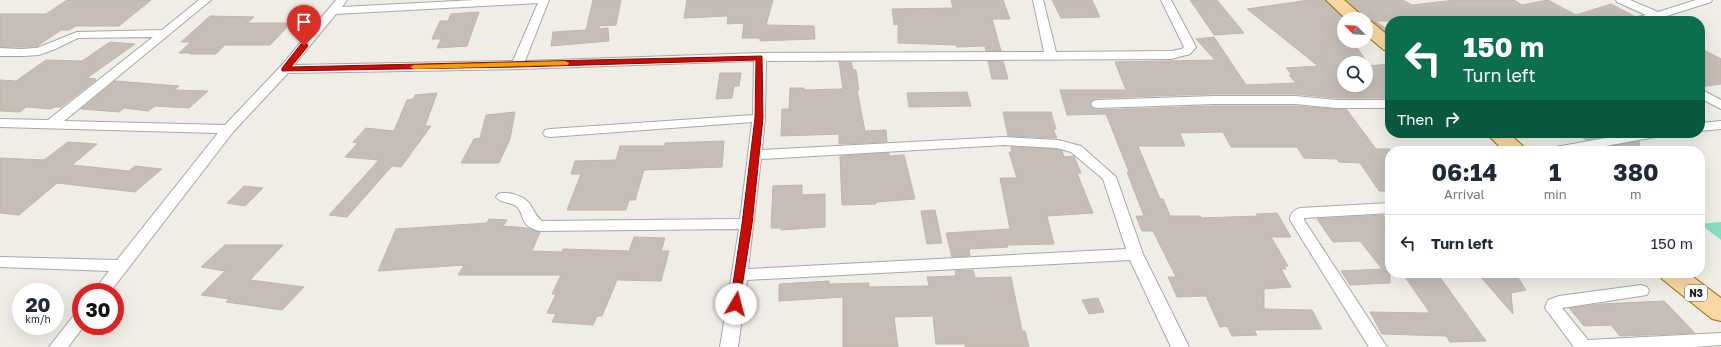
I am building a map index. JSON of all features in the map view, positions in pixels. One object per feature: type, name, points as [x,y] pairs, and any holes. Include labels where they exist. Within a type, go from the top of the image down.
[{"type":"main road","points":[[1334,0],[1349,12]]},
{"type":"main road","points":[[1373,32],[1385,42]]},
{"type":"main road","points":[[1502,138],[1512,146]]},
{"type":"main road","name":"N3","points":[[1677,278],[1721,312]]},
{"type":"street","points":[[52,124],[206,0]]},
{"type":"street","points":[[108,283],[228,129],[285,69],[342,0]]},
{"type":"street","points":[[332,11],[535,0]]},
{"type":"street","points":[[518,65],[544,0]]},
{"type":"street","points":[[1038,0],[1051,56]]},
{"type":"street","points":[[285,69],[518,65],[760,57],[1171,55],[1186,52],[1190,47],[1166,0]]},
{"type":"street","points":[[1621,0],[1657,16],[1707,0]]},
{"type":"street","points":[[0,52],[28,53],[40,51],[77,34],[164,34]]},
{"type":"street","points":[[729,347],[747,224],[759,118],[760,57]]},
{"type":"street","points":[[1705,96],[1721,105]]},
{"type":"street","points":[[1097,104],[1214,100],[1295,100],[1336,104],[1385,104]]},
{"type":"street","points":[[550,133],[759,118]]},
{"type":"street","points":[[0,123],[228,129]]},
{"type":"street","points":[[1705,127],[1721,125]]},
{"type":"street","points":[[1584,146],[1628,138]]},
{"type":"street","points":[[754,155],[1004,141],[1058,144],[1076,149],[1109,177],[1135,254],[1180,347]]},
{"type":"street","points":[[503,197],[518,200],[527,209],[530,220],[539,226],[747,224]]},
{"type":"street","points":[[1378,347],[1297,220],[1297,216],[1300,213],[1385,208]]},
{"type":"street","points":[[740,275],[1135,254]]},
{"type":"street","points":[[0,262],[122,266]]},
{"type":"street","points":[[1641,291],[1559,302],[1554,304],[1553,308],[1585,347],[1721,339]]},
{"type":"street","points":[[58,347],[72,329]]},
{"type":"green space","points":[[1721,222],[1721,240],[1705,228],[1705,224]]},
{"type":"building","points":[[67,0],[151,0],[119,26],[76,26],[69,30],[61,30],[36,47],[0,47],[0,14],[46,14]]},
{"type":"building","points":[[593,0],[621,0],[616,25],[599,26],[599,29],[608,28],[609,41],[551,46],[553,32],[586,30]]},
{"type":"building","points":[[687,0],[773,0],[766,25],[814,26],[815,39],[760,41],[760,38],[742,38],[744,23],[727,24],[728,16],[684,18]]},
{"type":"building","points":[[951,0],[1003,0],[1010,19],[992,19],[1001,51],[986,51],[985,46],[957,47],[956,45],[898,43],[898,24],[894,25],[892,9],[953,8]]},
{"type":"building","points":[[1052,0],[1092,0],[1100,17],[1061,18]]},
{"type":"building","points":[[1190,0],[1217,0],[1244,33],[1214,35]]},
{"type":"building","points":[[1309,0],[1325,0],[1337,12],[1337,48],[1357,48],[1363,56],[1337,56],[1337,92],[1373,92],[1373,66],[1385,64],[1385,98],[1336,98],[1295,94],[1214,94],[1097,98],[1090,103],[1092,108],[1097,110],[1214,106],[1295,106],[1347,110],[1376,149],[1385,149],[1385,191],[1379,191],[1360,163],[1339,162],[1337,159],[1304,158],[1297,147],[1231,147],[1223,132],[1180,133],[1185,146],[1138,146],[1160,199],[1163,199],[1170,216],[1200,216],[1201,218],[1258,216],[1256,214],[1277,213],[1291,237],[1271,237],[1288,266],[1284,266],[1286,269],[1281,269],[1291,287],[1264,289],[1264,309],[1312,310],[1322,329],[1254,330],[1257,335],[1232,336],[1227,326],[1220,327],[1206,296],[1177,297],[1168,277],[1176,277],[1153,231],[1142,231],[1136,216],[1144,216],[1127,172],[1129,172],[1106,114],[1067,115],[1060,90],[1126,90],[1115,62],[1215,60],[1196,39],[1214,37],[1246,85],[1296,83],[1289,75],[1292,75],[1286,68],[1318,66],[1247,9]]},
{"type":"building","points":[[1346,0],[1403,0],[1412,5],[1455,0],[1514,0],[1522,5],[1548,0],[1576,15],[1611,4],[1634,16],[1385,16],[1385,21],[1375,21],[1385,28],[1385,31],[1373,21],[1373,12],[1359,12]]},
{"type":"building","points":[[479,12],[467,46],[437,48],[441,39],[432,39],[440,21],[448,21],[451,14]]},
{"type":"building","points":[[210,16],[254,17],[247,23],[291,23],[270,45],[225,45],[216,54],[179,53],[191,42],[181,42]]},
{"type":"building","points":[[110,42],[135,44],[87,78],[96,80],[61,107],[54,107],[51,109],[26,107],[20,112],[0,111],[0,80],[16,81],[46,60],[82,61]]},
{"type":"building","points":[[1705,51],[1721,59],[1721,84],[1705,86]]},
{"type":"building","points":[[988,61],[1003,61],[1008,79],[992,79]]},
{"type":"building","points":[[839,62],[851,62],[853,70],[856,70],[859,90],[857,90],[865,131],[886,130],[887,142],[839,144],[839,134],[781,136],[782,109],[789,109],[790,88],[804,88],[804,90],[843,89]]},
{"type":"building","points":[[720,73],[741,73],[739,86],[734,86],[732,98],[716,99]]},
{"type":"building","points":[[115,81],[179,86],[174,90],[208,91],[189,108],[155,106],[148,111],[124,108],[119,112],[81,109]]},
{"type":"building","points":[[967,92],[971,106],[909,107],[907,93]]},
{"type":"building","points":[[437,93],[425,126],[431,126],[401,167],[392,166],[347,217],[329,215],[379,160],[345,157],[358,143],[353,142],[366,128],[394,131],[407,100],[413,99],[415,95]]},
{"type":"building","points":[[515,112],[510,139],[499,163],[461,163],[474,139],[480,138],[486,115]]},
{"type":"building","points":[[1003,112],[1051,112],[1056,129],[1053,129],[1057,138],[1008,136]]},
{"type":"building","points":[[1583,138],[1597,138],[1586,140]]},
{"type":"building","points":[[724,141],[722,167],[644,170],[635,200],[629,200],[626,210],[567,210],[581,174],[571,174],[575,161],[616,160],[620,146],[665,146],[665,143]]},
{"type":"building","points":[[1639,141],[1640,146],[1613,146]]},
{"type":"building","points":[[68,142],[97,144],[72,165],[129,171],[135,166],[162,169],[135,192],[57,183],[19,215],[0,213],[0,158],[44,160]]},
{"type":"building","points":[[1011,147],[1057,149],[1062,151],[1064,157],[1074,156],[1081,173],[1077,173],[1093,213],[1047,216],[1054,244],[1007,245],[1008,247],[969,249],[970,256],[952,257],[946,233],[1010,229],[1000,178],[1017,178],[1009,152],[1012,152]]},
{"type":"building","points":[[889,153],[889,156],[904,155],[915,199],[876,202],[876,204],[842,205],[840,156]]},
{"type":"building","points":[[802,185],[802,195],[825,194],[825,227],[781,230],[781,228],[771,228],[773,186]]},
{"type":"building","points":[[244,186],[263,188],[245,206],[227,203]]},
{"type":"building","points":[[935,210],[942,243],[927,244],[921,211]]},
{"type":"building","points":[[1383,215],[1385,217],[1385,278],[1390,278],[1390,283],[1350,285],[1341,271],[1382,269],[1360,241],[1333,242],[1317,219]]},
{"type":"building","points":[[489,219],[507,220],[503,226],[528,228],[540,232],[532,251],[562,252],[563,249],[629,251],[634,237],[665,238],[661,251],[669,251],[661,281],[617,280],[602,316],[597,316],[593,325],[552,322],[556,314],[547,313],[556,294],[552,294],[561,275],[458,275],[464,265],[378,271],[396,229],[487,223]]},
{"type":"building","points":[[225,245],[283,245],[250,280],[304,287],[282,310],[226,302],[229,299],[201,295],[225,271],[201,267]]},
{"type":"building","points":[[973,270],[975,278],[1011,277],[1022,331],[1025,331],[1029,347],[965,347],[965,344],[936,344],[933,316],[894,317],[898,347],[843,347],[843,297],[779,301],[779,284],[829,281],[829,284],[869,283],[869,287],[929,286],[927,277],[956,276],[955,271]]},
{"type":"building","points":[[1406,278],[1440,278],[1486,341],[1450,342],[1446,336],[1382,334],[1370,312],[1430,313]]},
{"type":"building","points":[[1482,278],[1518,278],[1526,290],[1511,293],[1513,314]]},
{"type":"building","points":[[1098,298],[1104,312],[1089,314],[1082,300]]},
{"type":"building","points":[[1664,301],[1695,333],[1620,336],[1611,325],[1584,326],[1569,308],[1601,304]]},
{"type":"slow traffic","points":[[414,67],[565,63]]},
{"type":"route","points":[[304,46],[285,69],[518,65],[760,57],[759,118],[736,304]]}]
